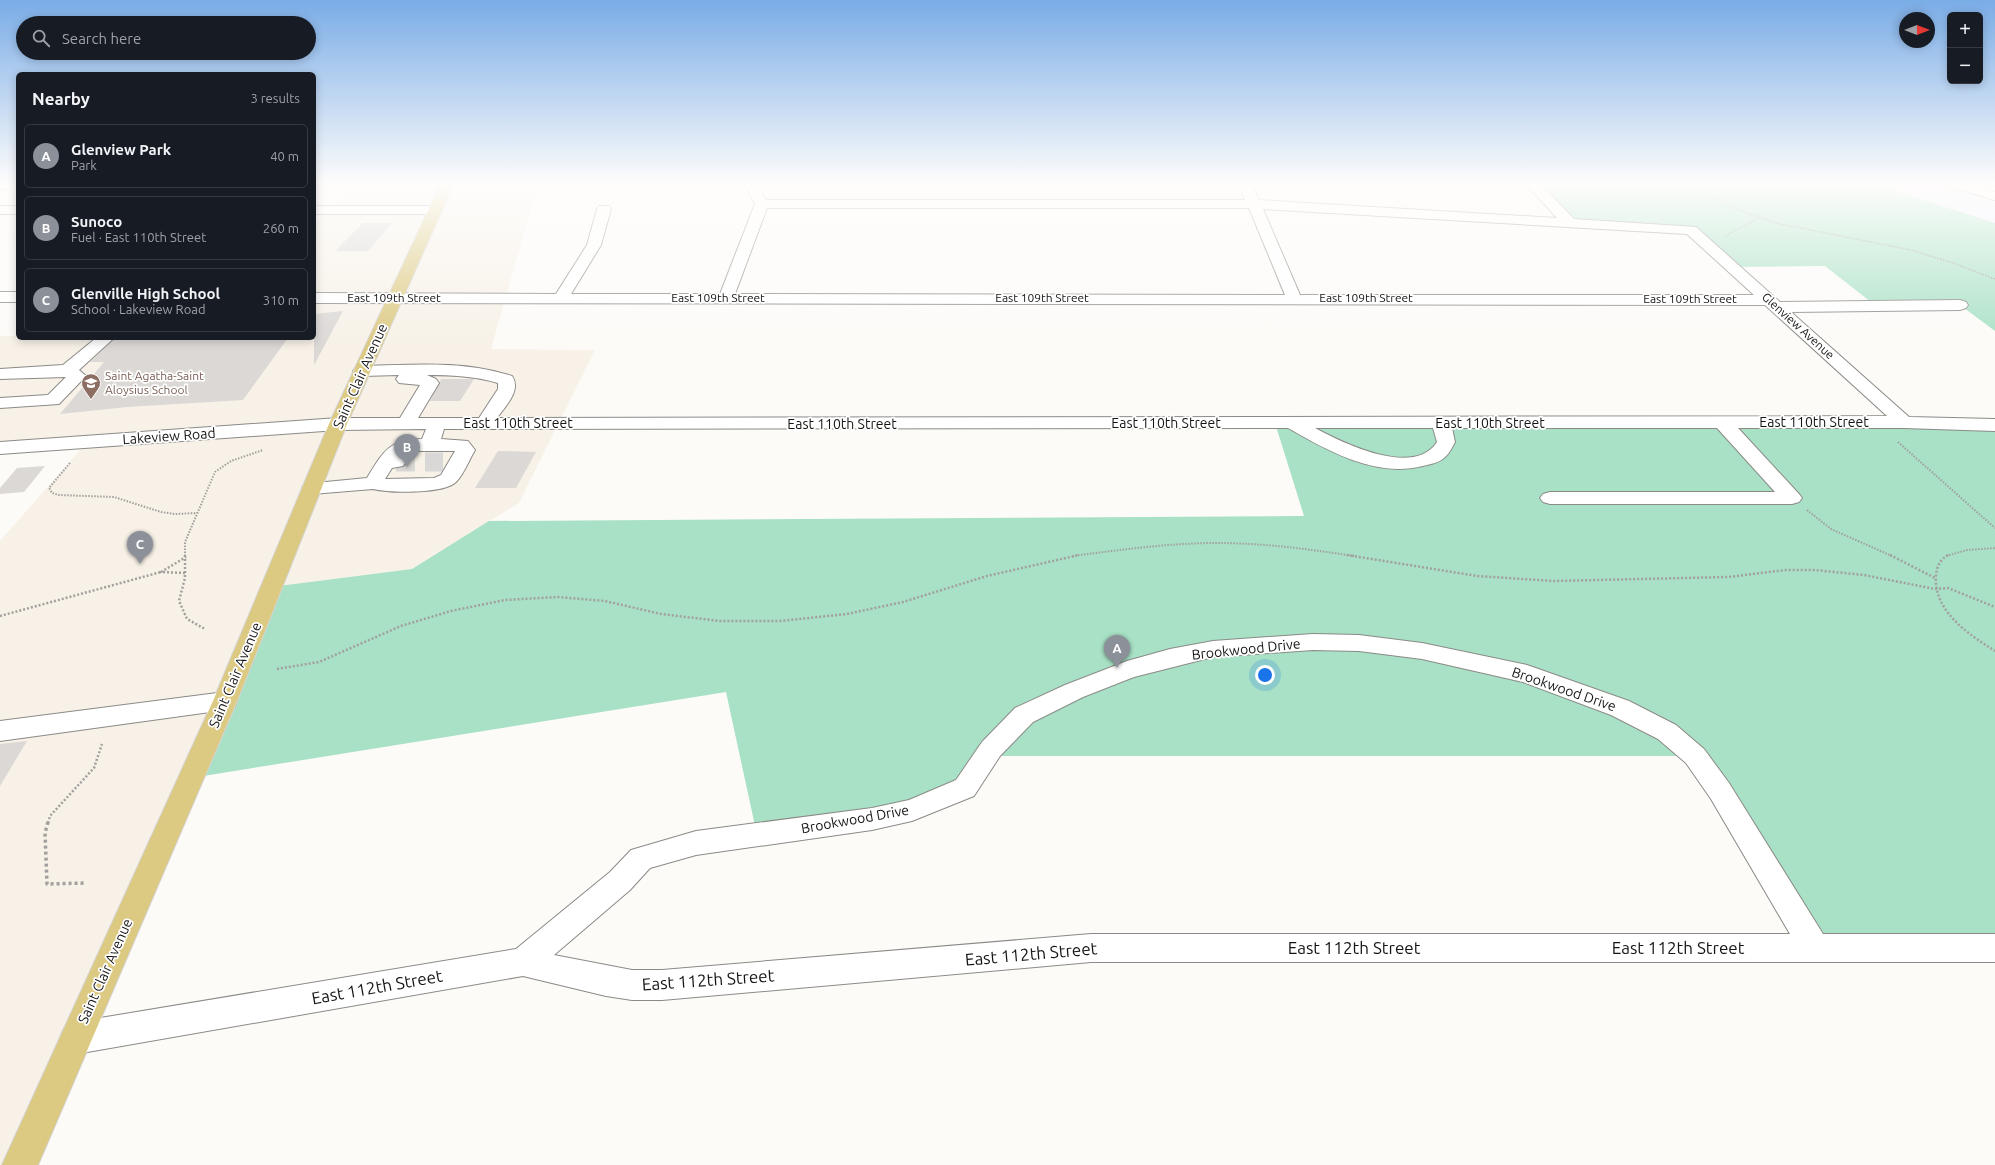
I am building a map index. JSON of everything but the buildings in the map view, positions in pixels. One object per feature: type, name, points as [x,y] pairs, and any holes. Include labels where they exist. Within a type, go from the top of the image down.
[{"type":"main road","name":"Saint Clair Avenue","points":[[20,1165],[225,701],[338,424],[422,237]]},
{"type":"street","points":[[561,298],[594,245],[596,237]]},
{"type":"street","points":[[726,298],[749,237]]},
{"type":"street","points":[[1268,237],[1294,298]]},
{"type":"street","name":"Glenview Avenue","points":[[1699,237],[1774,303],[1904,422]]},
{"type":"street","points":[[0,297],[16,297]]},
{"type":"street","name":"East 109th Street","points":[[316,298],[1294,298],[1960,305]]},
{"type":"street","points":[[0,374],[68,370],[104,340]]},
{"type":"street","points":[[0,403],[53,400],[77,376],[68,370]]},
{"type":"street","points":[[359,376],[463,370],[500,377],[506,380],[507,388],[485,423]]},
{"type":"street","points":[[359,376],[423,379],[430,383],[423,397],[405,424]]},
{"type":"street","points":[[1723,422],[1792,498]]},
{"type":"street","name":"East 110th Street","points":[[338,424],[1904,422],[1995,425]]},
{"type":"street","points":[[1292,423],[1331,445],[1358,455],[1383,462],[1405,464],[1423,461],[1439,453],[1446,442],[1441,423]]},
{"type":"street","name":"Lakeview Road","points":[[0,448],[338,424]]},
{"type":"street","points":[[429,445],[437,424]]},
{"type":"street","points":[[312,488],[373,483],[382,485],[436,484],[448,479],[450,462],[465,450],[460,444],[406,445],[395,449],[391,462],[373,483]]},
{"type":"street","points":[[1550,498],[1792,498]]},
{"type":"street","name":"Brookwood Drive","points":[[523,962],[620,881],[641,859],[696,843],[872,819],[912,810],[965,788],[991,748],[1024,715],[1074,691],[1127,670],[1177,656],[1220,648],[1313,642],[1359,643],[1422,651],[1527,674],[1620,708],[1667,732],[1696,756],[1720,790],[1815,948]]},
{"type":"street","points":[[0,732],[225,701]]},
{"type":"street","name":"East 112th Street","points":[[76,1038],[523,962],[606,981],[632,985],[662,985],[1091,948],[1995,948]]},
{"type":"path","points":[[1844,237],[1909,250],[1947,260],[1995,279]]},
{"type":"path","points":[[1894,437],[1995,528]]},
{"type":"path","points":[[205,629],[187,619],[179,601],[185,573],[185,542],[216,472],[231,460],[263,450]]},
{"type":"path","points":[[71,462],[52,483],[49,488],[52,493],[60,495],[114,498],[140,504],[161,512],[175,514],[197,513]]},
{"type":"path","points":[[1792,498],[1831,529],[1886,553],[1935,578]]},
{"type":"path","points":[[277,669],[319,662],[401,626],[451,611],[505,600],[558,597],[605,601],[661,614],[720,621],[780,621],[847,614],[902,602],[987,576],[1064,557],[1139,547],[1217,544],[1298,547],[1477,576],[1553,581],[1728,576],[1786,570],[1815,570],[1864,575],[1935,589],[1948,588],[1995,607]]},
{"type":"path","points":[[1995,548],[1972,549],[1943,558],[1938,565],[1934,584],[1943,605],[1954,620],[1979,641],[1995,651]]},
{"type":"path","points":[[0,616],[161,572],[186,557]]},
{"type":"path","points":[[161,572],[185,573]]},
{"type":"path","points":[[86,883],[47,884],[44,833],[50,816],[94,768],[102,744]]},
{"type":"shaded area","points":[[316,237],[523,237],[491,349],[595,350],[519,503],[412,569],[271,587],[19,1165],[0,1165],[0,541],[87,442],[0,448],[0,336],[16,336],[16,340],[316,340]]},
{"type":"green space","points":[[1698,237],[1995,237],[1995,331],[1960,305],[1876,306],[1825,266],[1732,267]]},
{"type":"green space","points":[[1275,423],[1995,425],[1995,948],[1815,948],[1695,756],[987,756],[965,788],[757,835],[726,692],[191,778],[271,587],[412,569],[489,521],[1304,516]]},
{"type":"tunnel","points":[[396,462],[443,462]]},
{"type":"place","name":"Saint Agatha-Saint Aloysius School","points":[[91,400]]},
{"type":"place","name":"Sunoco","points":[[407,467]]},
{"type":"place","name":"Glenville High School","points":[[140,564]]},
{"type":"place","name":"Glenview Park","points":[[1117,668]]}]
